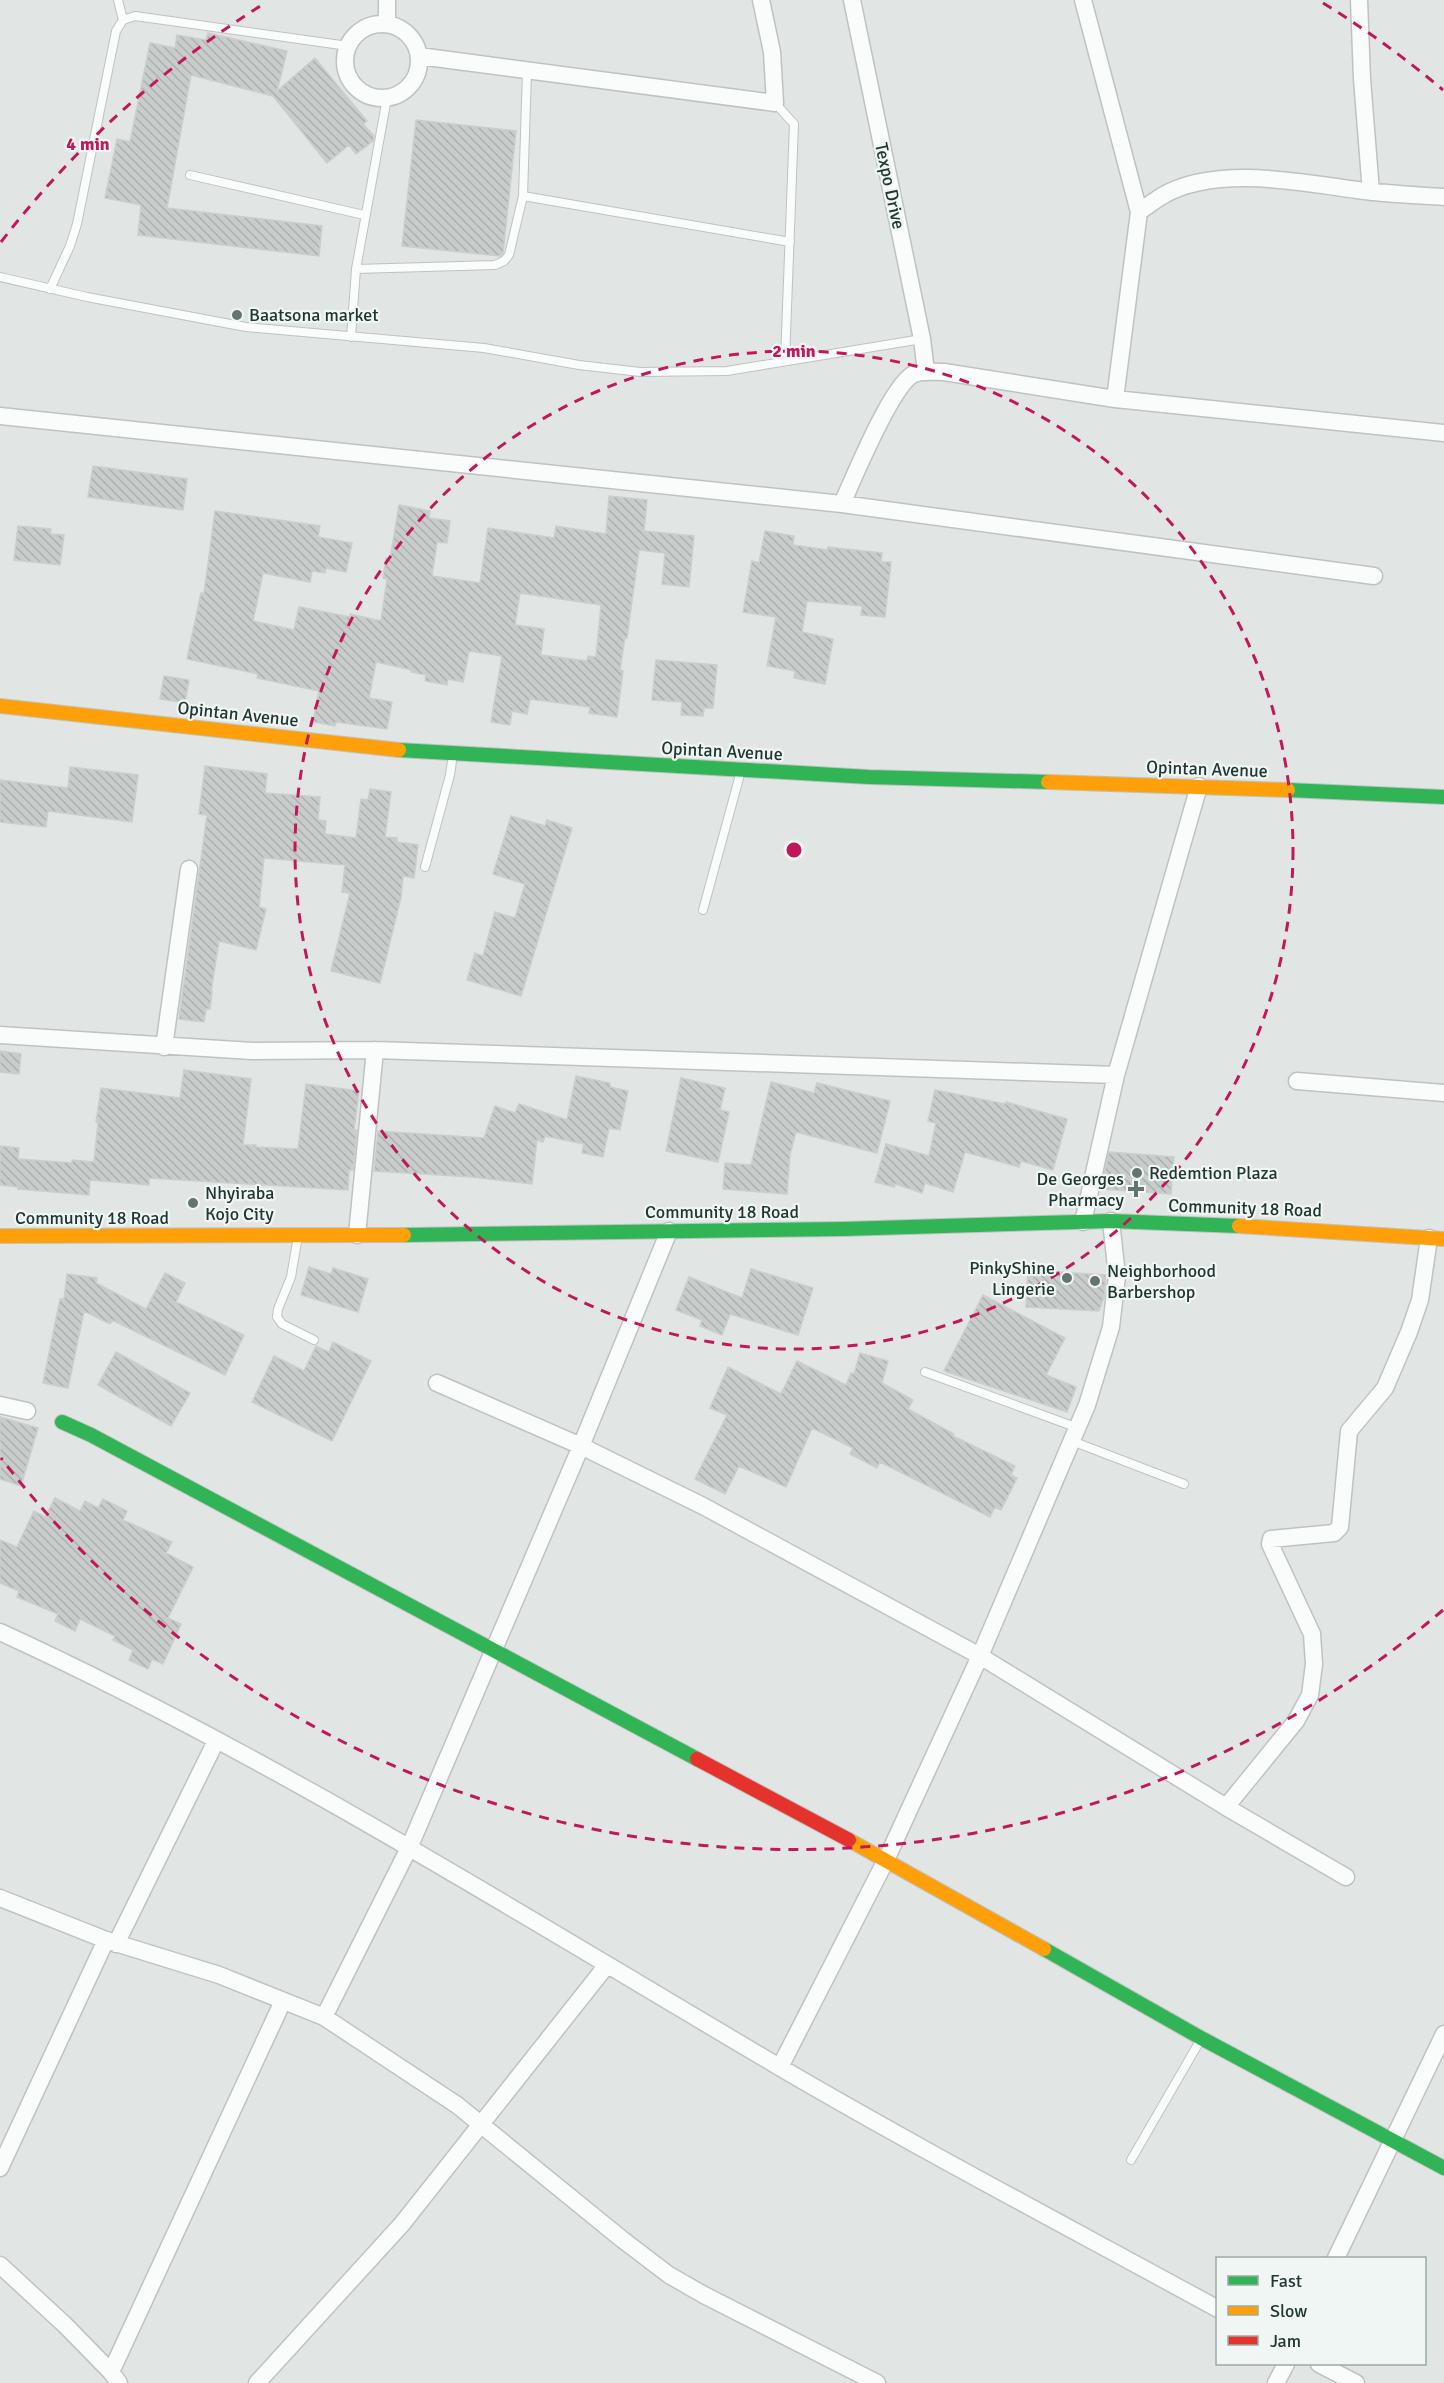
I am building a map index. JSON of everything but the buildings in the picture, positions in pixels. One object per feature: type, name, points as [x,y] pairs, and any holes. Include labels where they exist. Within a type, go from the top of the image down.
[{"type":"street","points":[[387,0],[387,23]]},
{"type":"street","points":[[419,56],[775,103],[772,52],[761,0]]},
{"type":"street","name":"Texpo Drive","points":[[852,0],[922,339],[926,372]]},
{"type":"street","points":[[1083,0],[1139,212],[1115,399]]},
{"type":"street","points":[[1359,0],[1362,79],[1371,192]]},
{"type":"street","points":[[378,23],[387,23],[405,31],[412,38],[419,56],[419,66],[412,84],[405,91],[387,98],[368,95],[352,83],[345,65],[348,46],[360,30],[378,23]]},
{"type":"street","points":[[1139,212],[1162,196],[1178,189],[1210,181],[1262,177],[1371,192],[1444,197]]},
{"type":"street","points":[[842,504],[870,443],[903,383],[914,374],[926,372],[955,374],[1115,399],[1444,433]]},
{"type":"street","points":[[0,416],[842,504],[1374,576]]},
{"type":"street","name":"Opintan Avenue","points":[[0,706],[397,750],[453,754],[1016,782],[1200,786],[1444,797]]},
{"type":"street","points":[[1083,1221],[1116,1075],[1200,786]]},
{"type":"street","points":[[164,1047],[189,869]]},
{"type":"street","points":[[0,1035],[252,1051],[375,1050],[1116,1075]]},
{"type":"street","points":[[357,1235],[375,1050]]},
{"type":"street","points":[[1297,1081],[1444,1093]]},
{"type":"street","points":[[780,2067],[886,1860],[980,1656],[1087,1405],[1111,1327],[1117,1276],[1111,1221]]},
{"type":"street","name":"Community 18 Road","points":[[0,1236],[298,1236],[843,1229],[1111,1221],[1281,1227],[1436,1238]]},
{"type":"street","points":[[324,2017],[409,1848],[581,1446],[669,1231]]},
{"type":"street","points":[[1226,1807],[1296,1721],[1310,1695],[1314,1664],[1312,1634],[1270,1542],[1271,1539],[1334,1533],[1340,1527],[1348,1431],[1385,1388],[1420,1300],[1436,1238]]},
{"type":"street","points":[[437,1383],[581,1446],[703,1506],[980,1656],[1226,1807],[1346,1877]]},
{"type":"street","points":[[0,1405],[27,1411]]},
{"type":"street","points":[[62,1422],[91,1435],[886,1860],[1201,2038],[1444,2168]]},
{"type":"street","points":[[0,1632],[216,1741],[409,1848],[780,2067],[1216,2308]]},
{"type":"street","points":[[0,2168],[111,1942],[216,1741]]},
{"type":"street","points":[[0,1898],[111,1942],[219,1975],[324,2017],[457,2105],[669,2275],[877,2383]]},
{"type":"street","points":[[257,2383],[402,2224],[607,1965]]},
{"type":"street","points":[[0,2265],[115,2378],[283,2001]]},
{"type":"street","points":[[1337,2257],[1444,2034]]},
{"type":"street","points":[[1276,2383],[1285,2365]]},
{"type":"street","points":[[1321,2365],[1356,2383]]},
{"type":"lane","points":[[118,0],[123,20]]},
{"type":"lane","points":[[50,289],[70,246],[77,224],[116,31],[123,20],[135,16],[348,46]]},
{"type":"lane","points":[[356,269],[495,265],[504,261],[509,255],[523,196],[527,71]]},
{"type":"lane","points":[[351,337],[356,269],[364,215],[387,98]]},
{"type":"lane","points":[[775,103],[794,124],[786,360]]},
{"type":"lane","points":[[190,175],[364,215]]},
{"type":"lane","points":[[523,196],[790,242]]},
{"type":"lane","points":[[0,277],[50,289],[246,327],[484,348],[579,365],[640,372],[728,370],[922,339]]},
{"type":"lane","points":[[425,867],[450,775],[453,754]]},
{"type":"lane","points":[[703,910],[741,770]]},
{"type":"lane","points":[[298,1236],[291,1277],[277,1317],[282,1324],[314,1340]]},
{"type":"lane","points":[[925,1372],[1075,1434],[1184,1484]]},
{"type":"lane","points":[[1131,2160],[1201,2038]]},
{"type":"traffic: fast","points":[[399,750],[869,777],[1048,782]]},
{"type":"traffic: fast","points":[[1288,790],[1444,797]]},
{"type":"traffic: fast","points":[[404,1235],[843,1229],[1111,1221],[1239,1226]]},
{"type":"traffic: fast","points":[[62,1422],[91,1435],[697,1759]]},
{"type":"traffic: fast","points":[[1044,1949],[1201,2038],[1444,2168]]},
{"type":"traffic: slow","points":[[0,706],[399,750]]},
{"type":"traffic: slow","points":[[1048,782],[1288,790]]},
{"type":"traffic: slow","points":[[1239,1226],[1444,1239]]},
{"type":"traffic: slow","points":[[0,1236],[404,1235]]},
{"type":"traffic: slow","points":[[849,1840],[1044,1949]]},
{"type":"traffic: jam","points":[[697,1759],[849,1840]]},
{"type":"place","name":"Baatsona market","points":[[237,315]]},
{"type":"place","name":"Redemtion Plaza","points":[[1137,1173]]},
{"type":"place","name":"De Georges Pharmacy","points":[[1136,1189]]},
{"type":"place","name":"Nhyiraba Kojo City","points":[[193,1203]]},
{"type":"place","name":"PinkyShine Lingerie","points":[[1067,1278]]},
{"type":"place","name":"Neighborhood Barbershop","points":[[1095,1281]]}]
